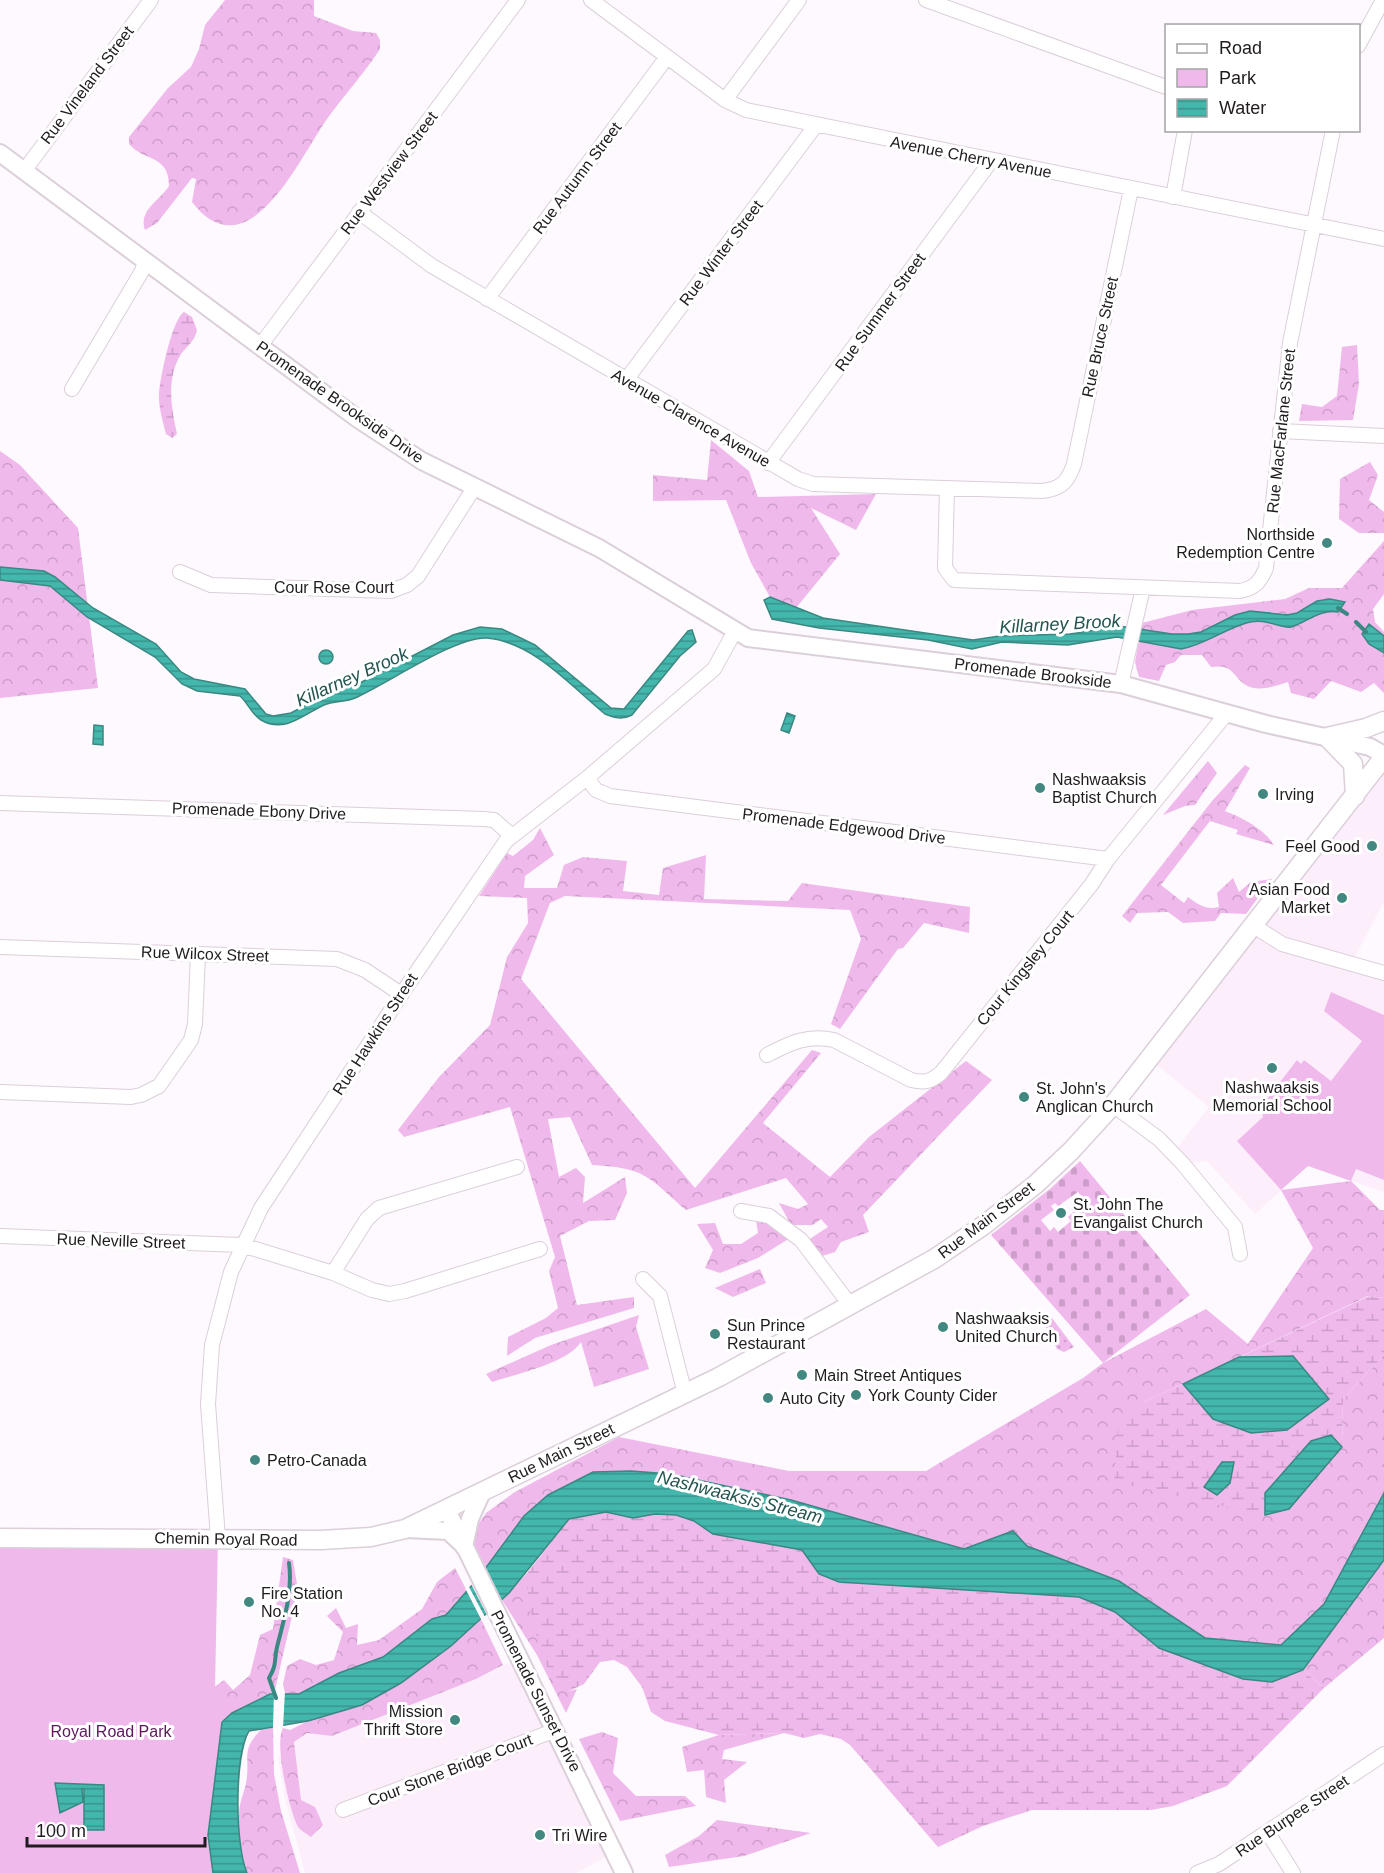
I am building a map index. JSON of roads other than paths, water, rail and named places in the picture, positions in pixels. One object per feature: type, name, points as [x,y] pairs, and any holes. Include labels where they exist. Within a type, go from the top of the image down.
[{"type":"main road","points":[[1355,796],[1353,764],[1327,737],[1384,721]]},
{"type":"main road","name":"Rue Main Street","points":[[447,1510],[685,1394],[851,1306],[934,1259],[984,1226],[1062,1159],[1113,1106],[1384,756]]},
{"type":"main road","name":"Chemin Royal Road","points":[[0,1538],[321,1540],[371,1536],[405,1529],[447,1510]]},
{"type":"street","name":"Rue Vineland Street","points":[[24,171],[150,0]]},
{"type":"street","name":"Rue Westview Street","points":[[260,346],[518,0]]},
{"type":"street","name":"Avenue Cherry Avenue","points":[[591,0],[607,5],[667,57],[725,100],[746,110],[1384,239]]},
{"type":"street","points":[[725,100],[799,0]]},
{"type":"street","points":[[926,0],[1165,86]]},
{"type":"street","points":[[1360,44],[1383,0]]},
{"type":"street","name":"Rue Autumn Street","points":[[487,299],[667,57]]},
{"type":"street","name":"Rue Winter Street","points":[[626,380],[816,125]]},
{"type":"street","points":[[1173,197],[1185,132]]},
{"type":"street","name":"Rue MacFarlane Street","points":[[947,488],[945,568],[954,580],[1240,591],[1252,588],[1261,580],[1266,568],[1290,343],[1333,132]]},
{"type":"street","name":"Promenade Brookside Drive","points":[[0,153],[358,419],[422,461],[599,548],[735,631]]},
{"type":"street","name":"Rue Summer Street","points":[[768,463],[991,161]]},
{"type":"street","name":"Rue Bruce Street","points":[[1064,484],[1074,464],[1131,189]]},
{"type":"street","name":"Avenue Clarence Avenue","points":[[359,212],[432,266],[798,479],[813,484],[1042,491],[1054,490],[1064,484]]},
{"type":"street","points":[[72,389],[142,271],[145,261]]},
{"type":"street","points":[[1280,431],[1384,436]]},
{"type":"street","name":"Cour Rose Court","points":[[180,572],[211,585],[391,591],[407,585],[418,576],[474,488]]},
{"type":"street","points":[[1121,684],[1143,588]]},
{"type":"street","name":"Promenade Brookside","points":[[735,631],[748,638],[1121,684],[1227,713],[1370,747],[1384,756]]},
{"type":"street","name":"Rue Hawkins Street","points":[[218,1538],[208,1404],[209,1370],[219,1311],[242,1245],[261,1208],[401,994],[501,848],[512,836],[587,778],[714,669],[735,631]]},
{"type":"street","name":"Cour Kingsley Court","points":[[767,1055],[800,1039],[824,1038],[834,1040],[911,1080],[923,1083],[931,1081],[941,1073],[1091,885],[1108,859],[1227,713]]},
{"type":"street","name":"Promenade Edgewood Drive","points":[[587,778],[596,790],[610,796],[1108,859]]},
{"type":"street","name":"Promenade Ebony Drive","points":[[0,803],[484,819],[494,820],[512,836]]},
{"type":"street","points":[[1254,926],[1282,944],[1384,973]]},
{"type":"street","name":"Rue Wilcox Street","points":[[0,947],[337,959],[365,970],[401,994]]},
{"type":"street","points":[[0,1092],[131,1097],[151,1091],[163,1080],[194,1031],[198,954]]},
{"type":"street","points":[[1113,1106],[1159,1139],[1183,1164],[1235,1227],[1240,1254]]},
{"type":"street","points":[[333,1273],[367,1220],[379,1208],[517,1167]]},
{"type":"street","points":[[741,1211],[769,1216],[801,1240],[851,1306]]},
{"type":"street","name":"Rue Neville Street","points":[[0,1236],[242,1245],[333,1273],[372,1290],[389,1294],[405,1292],[540,1249]]},
{"type":"street","points":[[643,1279],[660,1296],[685,1394]]},
{"type":"street","points":[[468,1554],[470,1519],[482,1492]]},
{"type":"street","name":"Promenade Sunset Drive","points":[[447,1510],[624,1873]]},
{"type":"street","points":[[405,1529],[448,1532],[468,1554]]},
{"type":"street","name":"Cour Stone Bridge Court","points":[[343,1810],[556,1730]]},
{"type":"street","name":"Rue Burpee Street","points":[[1197,1873],[1219,1864],[1268,1833],[1384,1754]]},
{"type":"street","points":[[1268,1833],[1293,1873]]},
{"type":"water","points":[[0,567],[44,571],[55,577],[93,608],[156,644],[181,672],[194,679],[245,689],[266,714],[273,716],[291,713],[319,698],[358,684],[453,635],[480,627],[502,629],[535,645],[611,708],[624,709],[688,631],[692,630],[696,642],[680,656],[632,715],[625,718],[605,714],[536,656],[504,641],[487,638],[474,639],[440,652],[355,698],[324,705],[294,721],[278,725],[258,718],[240,696],[197,691],[182,684],[155,657],[87,617],[50,586],[0,580]]},
{"type":"water","points":[[770,597],[823,618],[973,640],[1000,636],[1070,634],[1119,626],[1172,634],[1188,634],[1201,632],[1235,615],[1250,611],[1287,615],[1297,613],[1317,601],[1330,599],[1345,602],[1338,612],[1325,612],[1291,627],[1260,621],[1246,623],[1181,649],[1117,637],[1068,645],[1002,642],[972,649],[928,640],[819,628],[772,619],[764,600]]},
{"type":"water","points":[[1369,624],[1384,636],[1384,653],[1369,644],[1362,634]]},
{"type":"water","points":[[323,650],[329,650],[333,657],[329,664],[323,664],[319,660],[319,654]]},
{"type":"water","points":[[787,713],[795,716],[789,733],[781,730]]},
{"type":"water","points":[[94,725],[103,726],[103,745],[93,744]]},
{"type":"water","points":[[1293,1356],[1329,1399],[1287,1430],[1251,1433],[1213,1419],[1183,1384],[1239,1357]]},
{"type":"water","points":[[1331,1435],[1342,1447],[1289,1509],[1265,1515],[1265,1493],[1311,1441]]},
{"type":"water","points":[[1222,1462],[1234,1462],[1230,1483],[1217,1495],[1204,1487]]},
{"type":"water","name":"Nashwaaksis Stream","points":[[631,1471],[670,1474],[791,1500],[964,1549],[1013,1531],[1027,1546],[1119,1581],[1205,1638],[1281,1645],[1324,1604],[1384,1493],[1384,1560],[1303,1670],[1272,1682],[1243,1679],[1159,1648],[1115,1612],[1079,1597],[839,1582],[819,1574],[802,1550],[713,1534],[694,1521],[676,1515],[655,1514],[633,1518],[606,1512],[569,1519],[509,1593],[451,1646],[401,1683],[362,1705],[308,1721],[249,1731],[241,1760],[238,1801],[240,1843],[247,1873],[213,1873],[208,1835],[222,1722],[232,1713],[270,1694],[299,1694],[339,1673],[383,1657],[432,1619],[446,1615],[479,1577],[524,1516],[548,1495],[593,1472]]},
{"type":"water","points":[[55,1783],[104,1785],[104,1830],[84,1830],[84,1789],[82,1789],[83,1802],[60,1813]]},
{"type":"waterway","name":"Killarney Brook","points":[[1338,608],[1347,614]]},
{"type":"waterway","name":"Killarney Brook","points":[[1356,622],[1366,632]]},
{"type":"waterway","points":[[276,1698],[269,1678],[274,1666],[287,1605],[290,1584],[289,1563]]},
{"type":"place","name":"Northside Redemption Centre","points":[[1327,543]]},
{"type":"place","name":"Nashwaaksis Baptist Church","points":[[1040,788]]},
{"type":"place","name":"Irving","points":[[1263,794]]},
{"type":"place","name":"Feel Good","points":[[1372,846]]},
{"type":"place","name":"Asian Food Market","points":[[1342,898]]},
{"type":"place","name":"Nashwaaksis Memorial School","points":[[1272,1068]]},
{"type":"place","name":"St. John's Anglican Church","points":[[1024,1097]]},
{"type":"place","name":"St. John The Evangalist Church","points":[[1061,1213]]},
{"type":"place","name":"Nashwaaksis United Church","points":[[943,1327]]},
{"type":"place","name":"Sun Prince Restaurant","points":[[715,1334]]},
{"type":"place","name":"Main Street Antiques","points":[[802,1375]]},
{"type":"place","name":"York County Cider","points":[[856,1395]]},
{"type":"place","name":"Auto City","points":[[768,1398]]},
{"type":"place","name":"Petro-Canada","points":[[255,1460]]},
{"type":"place","name":"Fire Station No. 4","points":[[249,1602]]},
{"type":"place","name":"Mission Thrift Store","points":[[455,1720]]},
{"type":"place","name":"Tri Wire","points":[[540,1835]]},
{"type":"park label","name":"Royal Road Park","points":[[111,1731]]}]
